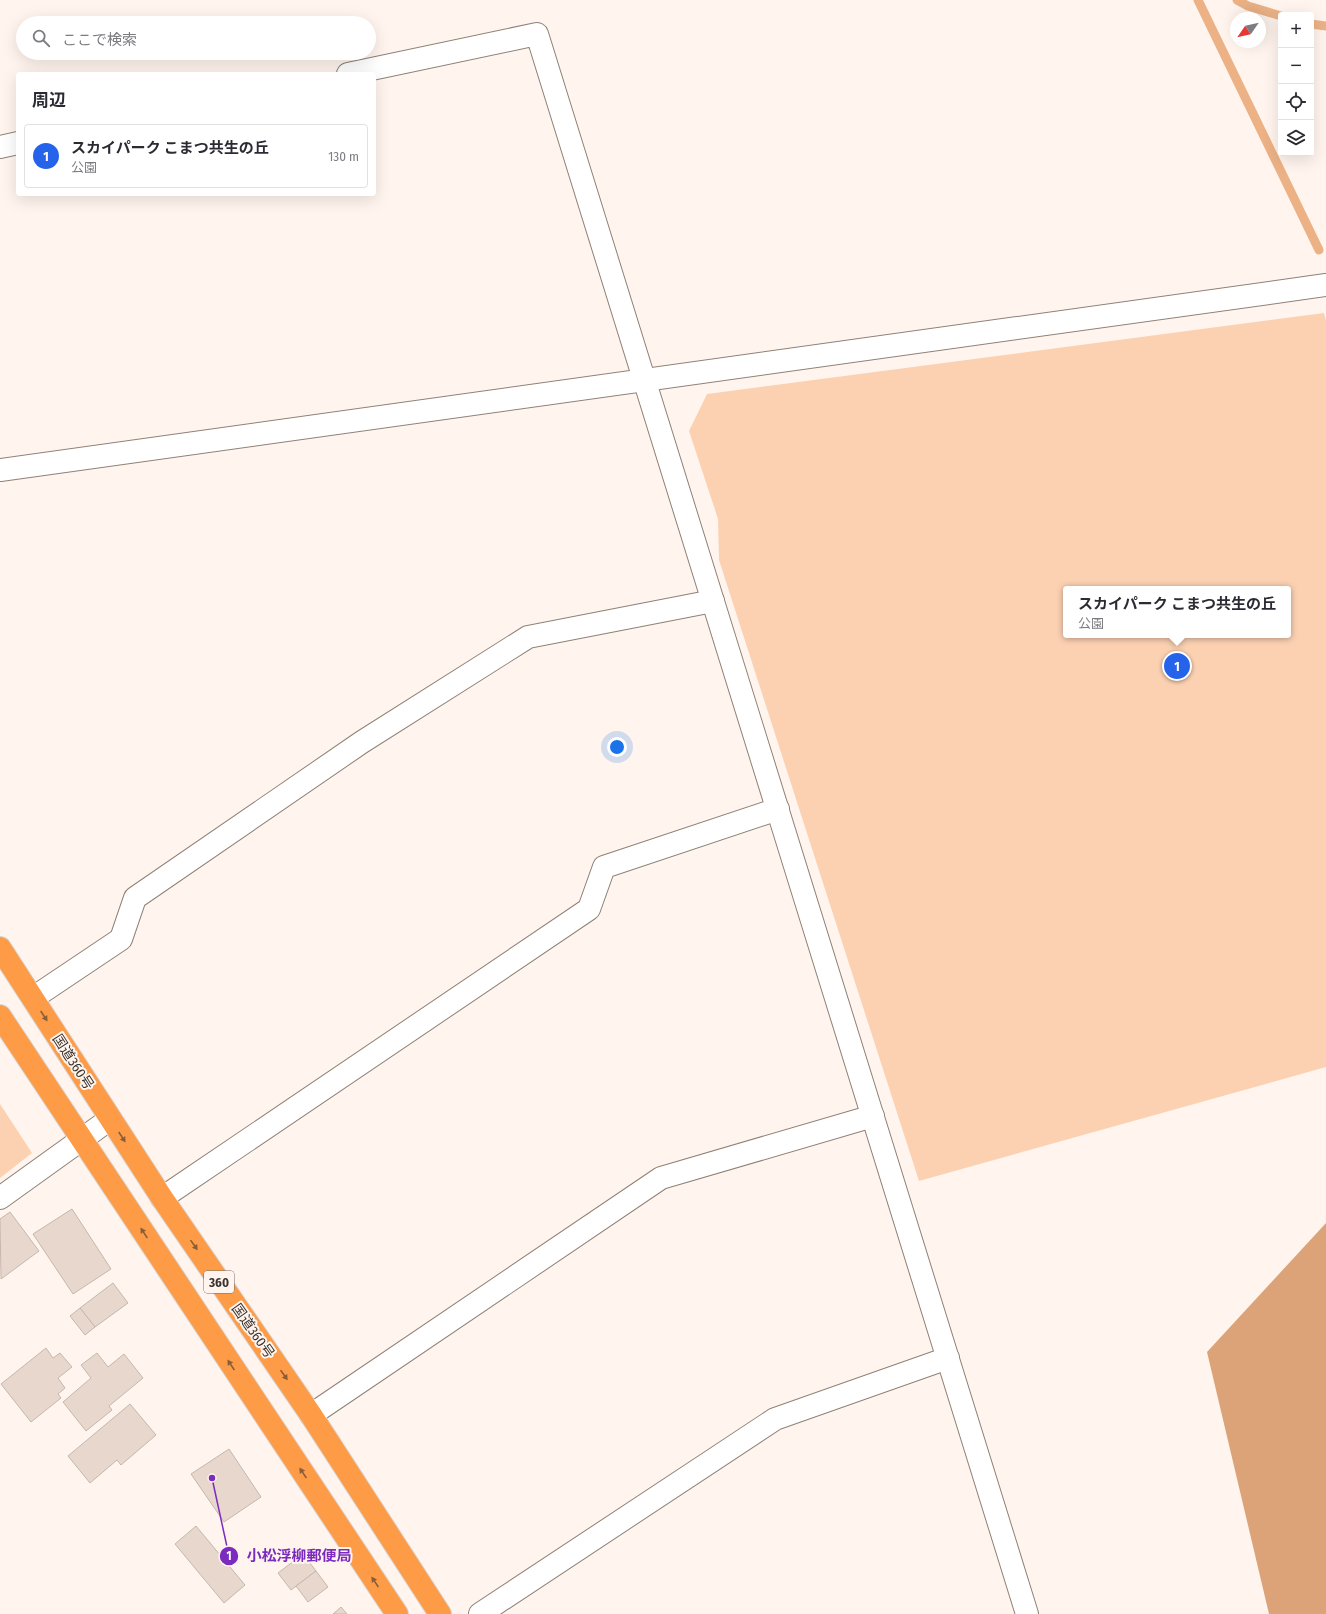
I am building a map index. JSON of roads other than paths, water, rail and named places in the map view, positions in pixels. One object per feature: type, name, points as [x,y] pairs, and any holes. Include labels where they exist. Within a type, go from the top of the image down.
[{"type":"highway","name":"国道360号","points":[[0,948],[162,1198],[311,1415],[440,1614]]},
{"type":"highway","name":"360","points":[[0,1016],[397,1614]]},
{"type":"street","points":[[357,72],[537,34],[1027,1614]]},
{"type":"street","points":[[0,147],[16,144]]},
{"type":"street","points":[[0,470],[643,379],[1326,285]]},
{"type":"street","points":[[33,998],[121,939],[135,898],[362,742],[528,637],[713,601]]},
{"type":"street","points":[[162,1198],[589,909],[604,868],[778,809]]},
{"type":"street","points":[[311,1415],[661,1178],[873,1116]]},
{"type":"street","points":[[0,1198],[110,1119]]},
{"type":"street","points":[[480,1614],[775,1420],[948,1358]]},
{"type":"waterway","points":[[1198,0],[1319,250]]},
{"type":"waterway","points":[[1237,0],[1248,6],[1278,15]]},
{"type":"waterway","points":[[1314,24],[1326,26]]},
{"type":"place","name":"スカイパーク こまつ共生の丘","points":[[1177,666]]},
{"type":"place","name":"小松浮柳郵便局","points":[[212,1478]]}]
